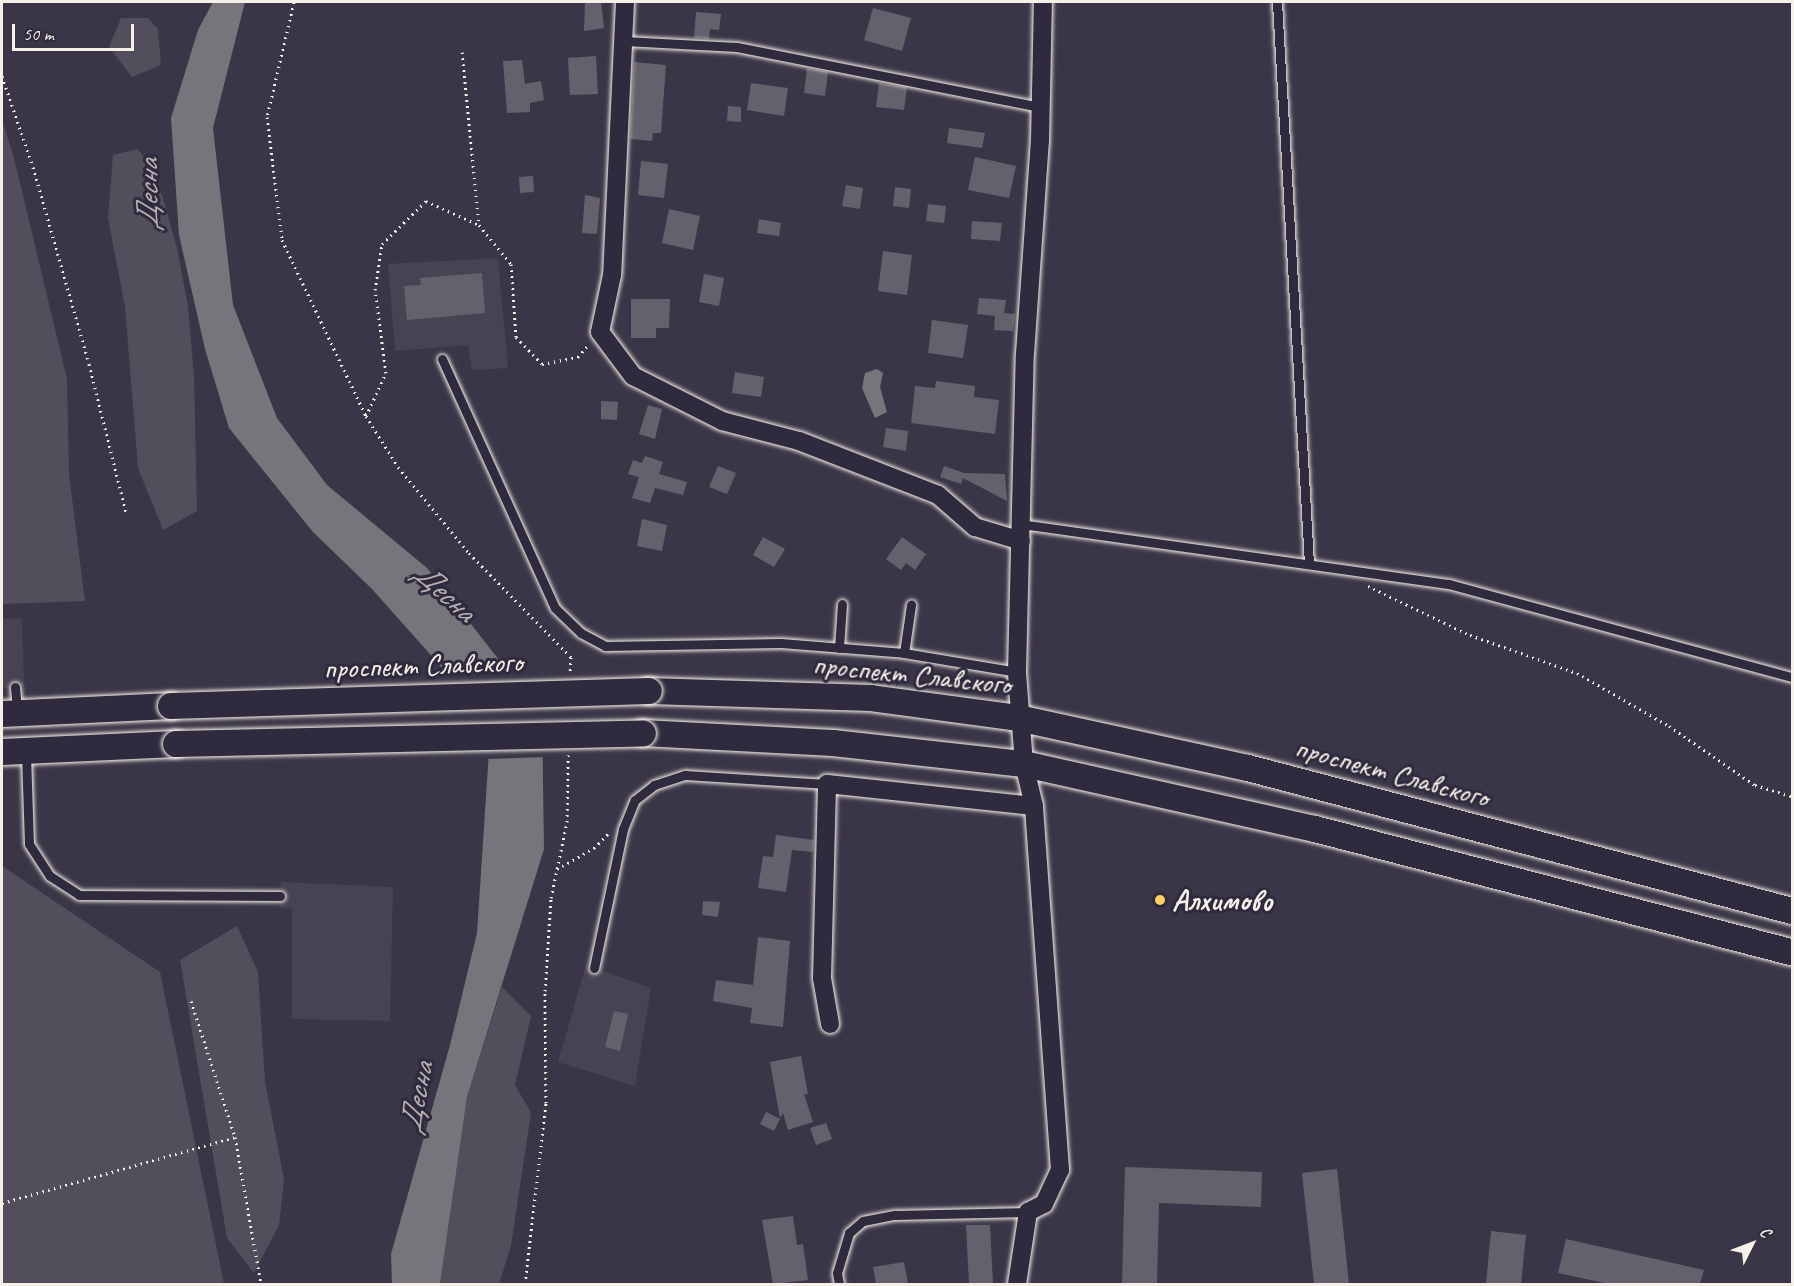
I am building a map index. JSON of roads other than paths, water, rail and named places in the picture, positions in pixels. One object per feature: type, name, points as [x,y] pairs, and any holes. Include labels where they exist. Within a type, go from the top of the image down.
[{"type":"main road","name":"проспект Славского","points":[[9,714],[171,706],[649,691],[861,697],[1018,718],[1248,768],[1792,912]]},
{"type":"main road","points":[[14,752],[176,744],[643,733],[833,743],[1024,764],[1315,829],[1792,952]]},
{"type":"street","points":[[625,2],[612,275],[600,332],[633,376],[665,395],[722,421],[799,441],[938,495],[975,527],[1021,532]]},
{"type":"street","points":[[1017,1284],[1028,1212],[1044,1204],[1060,1170],[1034,806],[1024,764],[1018,718],[1017,672],[1025,354],[1041,107],[1043,2]]},
{"type":"street","points":[[830,1024],[822,978],[827,784],[1034,806]]},
{"type":"lane","points":[[1277,2],[1308,563]]},
{"type":"lane","points":[[624,41],[736,46],[1041,107]]},
{"type":"lane","points":[[442,359],[555,608],[581,633],[605,646],[782,643],[904,653],[1017,672]]},
{"type":"lane","points":[[1021,532],[1308,563],[1449,584],[1792,676]]},
{"type":"lane","points":[[839,648],[842,604]]},
{"type":"lane","points":[[904,653],[911,605]]},
{"type":"lane","points":[[9,714],[15,687]]},
{"type":"lane","points":[[14,752],[29,844],[50,876],[79,895],[279,896]]},
{"type":"lane","points":[[594,968],[635,800],[654,785],[685,775],[827,784]]},
{"type":"lane","points":[[838,1284],[837,1273],[849,1233],[863,1221],[895,1215],[1028,1212]]},
{"type":"water","name":"Десна","points":[[213,2],[245,2],[213,128],[233,305],[277,418],[327,485],[427,568],[542,715],[544,849],[467,1097],[440,1284],[392,1284],[391,1254],[450,1045],[477,933],[489,751],[453,680],[372,589],[313,532],[229,428],[205,349],[179,235],[171,118],[198,30]]},
{"type":"water","points":[[877,369],[883,373],[880,387],[887,412],[875,418],[862,388],[865,373]]},
{"type":"place","name":"Алхимово","points":[[1160,900]]}]
